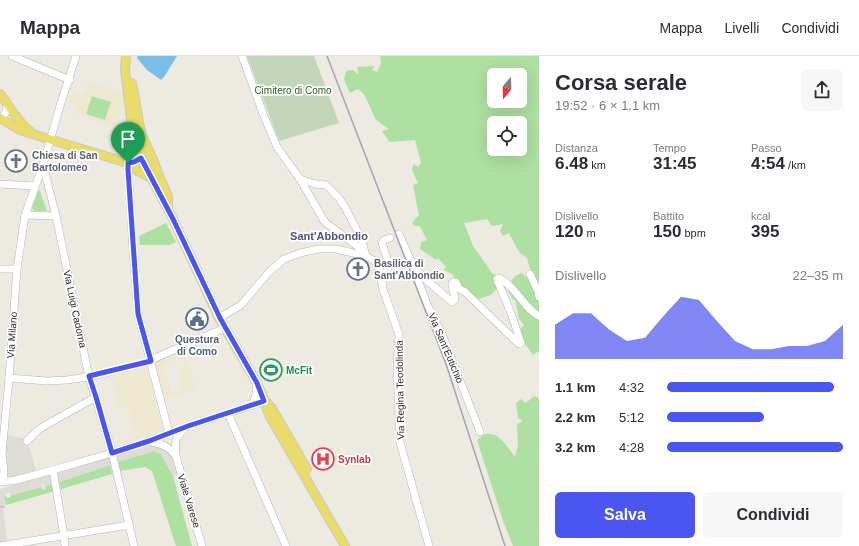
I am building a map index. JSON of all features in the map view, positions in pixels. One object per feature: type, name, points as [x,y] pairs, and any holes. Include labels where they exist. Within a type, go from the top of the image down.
[{"type":"main road","points":[[126,56],[125,70],[132,127],[141,158],[155,178],[168,209],[220,318],[257,383],[269,415],[345,546]]},
{"type":"main road","points":[[131,56],[130,75],[139,125],[146,146],[154,162],[155,178]]},
{"type":"main road","points":[[0,94],[24,127],[36,135]]},
{"type":"main road","points":[[0,118],[18,129],[128,163],[138,171],[155,178]]},
{"type":"main road","points":[[128,163],[134,162],[141,158],[146,146]]},
{"type":"main road","points":[[264,401],[271,407],[351,546]]},
{"type":"street","points":[[12,56],[69,80]]},
{"type":"street","name":"Via Milano","points":[[1,482],[3,472],[1,456],[9,378],[17,269],[25,215],[43,164],[76,56]]},
{"type":"street","points":[[242,56],[277,147],[300,179],[326,223],[356,246],[366,256]]},
{"type":"street","points":[[0,118],[4,116],[6,112],[7,103]]},
{"type":"street","points":[[128,163],[138,314],[169,433]]},
{"type":"street","name":"Via Luigi Cadorna","points":[[43,164],[56,216],[89,376],[112,453],[134,546]]},
{"type":"street","points":[[300,179],[315,184],[326,185],[339,198],[361,238],[366,256]]},
{"type":"street","points":[[0,184],[35,186]]},
{"type":"street","points":[[25,215],[56,216]]},
{"type":"street","points":[[399,234],[412,264],[424,278],[452,302],[454,301],[452,284],[453,282],[456,282],[460,290],[464,291],[519,344],[521,341],[497,279],[499,278],[505,281],[514,289],[532,311],[539,316]]},
{"type":"street","points":[[382,282],[389,265],[382,243],[388,239]]},
{"type":"street","points":[[220,318],[241,305],[264,277],[281,260],[300,253],[319,249],[336,249],[366,256]]},
{"type":"street","name":"Via Regina Teodolinda","points":[[366,256],[376,262],[378,266],[383,289],[399,335],[398,368],[400,442],[429,546]]},
{"type":"street","name":"Via Sant'Eutichio","points":[[412,264],[427,304],[442,334],[480,432]]},
{"type":"street","points":[[0,269],[17,269]]},
{"type":"street","points":[[530,274],[538,291],[539,297]]},
{"type":"street","points":[[9,378],[47,381],[67,380],[89,376],[151,361],[225,328]]},
{"type":"street","points":[[252,405],[256,395],[257,383]]},
{"type":"street","points":[[29,439],[44,426],[96,397]]},
{"type":"street","points":[[1,482],[16,480],[112,453],[264,401]]},
{"type":"street","points":[[228,413],[286,546]]},
{"type":"street","name":"Viale Varese","points":[[188,426],[175,442],[176,456],[202,546]]},
{"type":"street","points":[[149,441],[167,447],[176,456]]},
{"type":"street","points":[[53,470],[65,546]]},
{"type":"street","points":[[3,472],[16,480]]},
{"type":"street","points":[[0,546],[129,525]]},
{"type":"shaded area","points":[[88,81],[127,93],[116,128],[82,117],[82,115],[74,112],[76,105],[69,103],[73,91],[84,94]]},
{"type":"shaded area","points":[[185,352],[196,390],[164,399],[153,362]],"holes":[[[182,358],[185,368],[177,371],[182,390],[171,393],[163,364]]]},
{"type":"shaded area","points":[[146,366],[163,432],[136,439],[128,418],[132,417],[127,406],[120,408],[110,376]]},
{"type":"shaded area","points":[[5,435],[27,439],[37,474],[11,477],[7,475],[4,470]]},
{"type":"shaded area","points":[[153,445],[161,447],[171,455],[179,473],[173,476],[161,454],[154,451],[118,462],[120,471],[112,474],[110,465],[59,482],[57,472]]},
{"type":"shaded area","points":[[51,474],[54,484],[45,486],[44,484],[41,484],[42,487],[11,495],[10,493],[6,493],[6,496],[4,497],[6,505],[0,507],[0,489]]},
{"type":"shaded area","points":[[3,508],[8,546],[0,546],[0,509]]},
{"type":"green space","name":"Cimitero di Como","points":[[247,56],[314,56],[339,123],[279,141]]},
{"type":"green space","points":[[380,56],[539,56],[539,351],[533,355],[523,341],[519,331],[524,325],[519,319],[515,300],[513,300],[506,287],[515,276],[522,273],[527,278],[532,276],[527,258],[519,252],[509,233],[503,236],[500,231],[503,224],[492,226],[487,219],[464,223],[473,246],[493,274],[502,276],[503,282],[491,295],[478,299],[461,289],[452,274],[444,270],[446,267],[438,258],[436,260],[420,249],[421,242],[427,240],[420,226],[415,226],[412,223],[419,215],[413,185],[418,183],[412,170],[413,164],[418,167],[421,163],[415,140],[390,142],[382,131],[389,129],[376,120],[364,94],[358,89],[350,93],[344,80],[346,71],[353,70],[359,75],[357,67],[375,66],[372,70],[377,72],[381,64]]},
{"type":"green space","points":[[92,96],[111,102],[105,120],[86,114]]},
{"type":"green space","points":[[39,190],[47,211],[34,211],[32,208]]},
{"type":"green space","points":[[166,223],[176,242],[169,245],[140,245],[139,236]]},
{"type":"green space","points":[[534,396],[539,398],[539,546],[513,546],[502,518],[477,440],[485,434],[495,435],[503,441],[515,457],[518,446],[517,424],[523,421],[518,418],[516,403],[521,399],[526,403]]},
{"type":"green space","points":[[154,451],[161,454],[173,476],[192,546],[176,546],[152,471],[145,467],[120,471],[118,462]]},
{"type":"green space","points":[[110,465],[112,474],[61,489],[59,482]]},
{"type":"green space","points":[[54,484],[55,491],[6,505],[4,497],[6,496],[7,498],[11,497],[11,495],[42,487],[43,490],[46,489],[45,486]]},
{"type":"water","points":[[138,56],[177,56],[161,80],[147,70],[137,58]]},
{"type":"railway","points":[[327,56],[446,364],[505,546]]},
{"type":"place","name":"Chiesa di San Bartolomeo","points":[[16,161]]},
{"type":"place","name":"Basilica di Sant'Abbondio","points":[[358,269]]},
{"type":"place","name":"Questura di Como","points":[[197,319]]},
{"type":"place","name":"McFit","points":[[271,370]]},
{"type":"place","name":"Synlab","points":[[323,459]]},
{"type":"district","name":"Sant'Abbondio","points":[[329,236]]},
{"type":"route","points":[[141,158],[173,219],[220,318],[257,383],[264,401],[112,453],[89,376],[151,361],[138,314],[128,163],[134,162],[141,158]]}]
